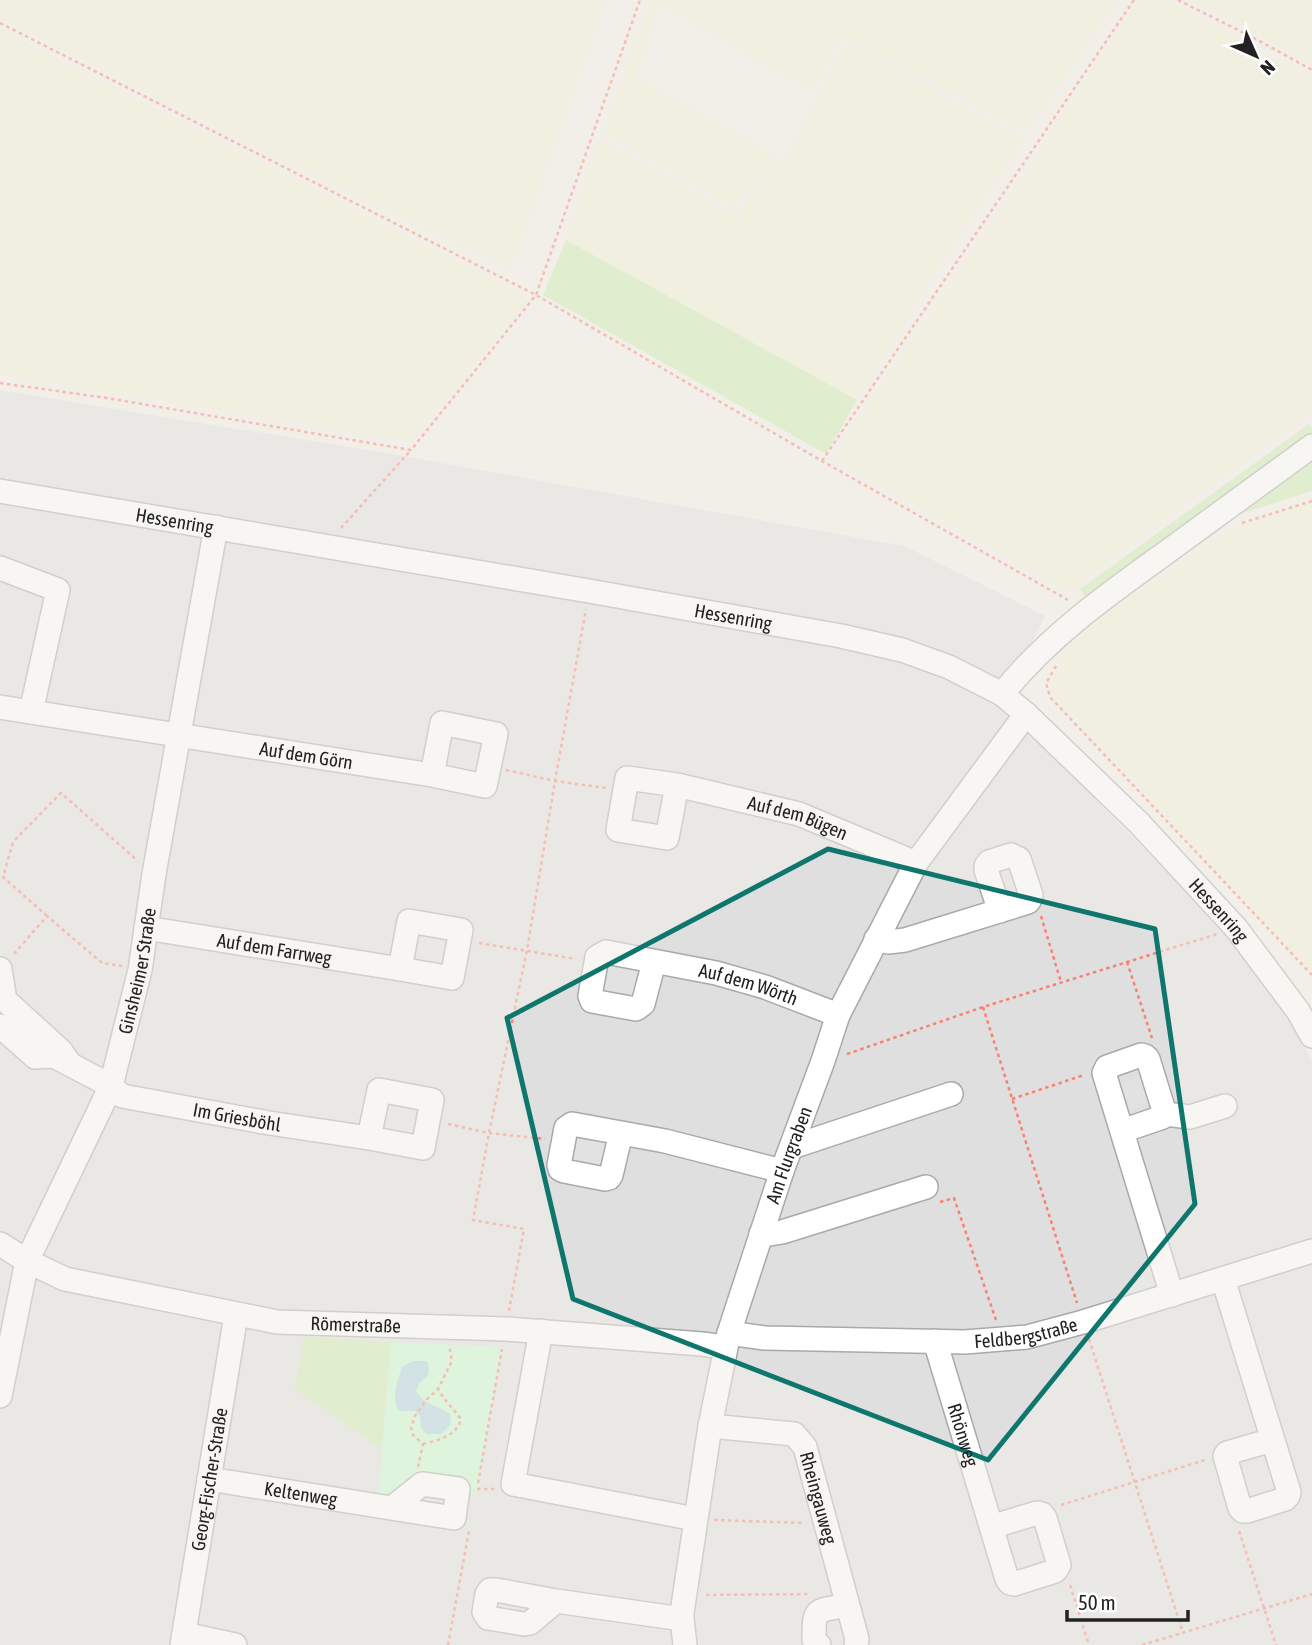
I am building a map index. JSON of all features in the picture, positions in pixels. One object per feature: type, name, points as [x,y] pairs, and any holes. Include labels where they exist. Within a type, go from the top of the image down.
[{"type":"street","name":"Am Flurgraben","points":[[685,1645],[682,1619],[695,1519],[727,1340],[782,1171],[824,1062],[838,1014],[876,939],[916,863],[1015,705],[1016,677],[1052,654],[1087,610],[1312,446]]},
{"type":"street","name":"Hessenring","points":[[0,491],[841,635],[902,650],[949,667],[1015,705],[1138,822],[1236,928],[1298,1011],[1312,1036]]},
{"type":"street","name":"Ginsheimer Straße","points":[[0,1396],[27,1261],[111,1086],[140,970],[154,874],[216,527]]},
{"type":"street","points":[[0,568],[58,590],[31,712]]},
{"type":"street","name":"Auf dem Görn","points":[[0,707],[432,775],[485,786],[489,766]]},
{"type":"street","points":[[432,775],[442,723],[496,734],[489,766]]},
{"type":"street","name":"Auf dem Bügen","points":[[625,791],[627,778],[677,785],[799,814],[916,863]]},
{"type":"street","points":[[625,791],[618,830],[667,838],[677,785]]},
{"type":"street","points":[[876,939],[888,942],[905,940],[1000,911],[1027,902],[1031,895],[1019,859],[1011,855],[989,862],[986,866],[1000,911]]},
{"type":"street","points":[[400,969],[409,921],[461,930],[459,940]]},
{"type":"street","name":"Auf dem Farrweg","points":[[146,928],[452,978],[459,940]]},
{"type":"street","name":"Auf dem Wörth","points":[[596,963],[597,957],[606,952],[716,973],[765,987],[838,1014]]},
{"type":"street","points":[[596,963],[590,996],[592,1001],[636,1009],[643,1004],[654,962]]},
{"type":"street","points":[[0,969],[5,1000],[61,1051],[69,1063]]},
{"type":"street","points":[[0,1026],[35,1057],[54,1056],[69,1063]]},
{"type":"street","points":[[1166,1114],[1145,1056],[1141,1055],[1104,1070],[1172,1294]]},
{"type":"street","name":"Im Griesböhl","points":[[69,1063],[111,1086],[122,1096],[423,1149],[428,1119]]},
{"type":"street","points":[[369,1138],[379,1090],[432,1100],[428,1119]]},
{"type":"street","points":[[792,1147],[951,1094]]},
{"type":"street","points":[[1122,1131],[1166,1114],[1190,1117],[1225,1106]]},
{"type":"street","points":[[621,1133],[611,1175],[605,1179],[560,1169],[566,1128],[572,1124],[665,1141],[782,1171]]},
{"type":"street","points":[[761,1234],[782,1232],[926,1187]]},
{"type":"street","name":"Römerstraße","points":[[0,1244],[27,1261],[65,1279],[277,1322],[449,1326],[702,1344],[727,1340]]},
{"type":"street","name":"Feldbergstraße","points":[[727,1340],[1003,1340],[1051,1332],[1312,1251]]},
{"type":"street","points":[[1223,1279],[1289,1492],[1285,1499],[1243,1511],[1225,1456],[1227,1453],[1272,1440]]},
{"type":"street","name":"Georg-Fischer-Straße","points":[[183,1639],[236,1315]]},
{"type":"street","points":[[541,1331],[513,1484],[695,1519]]},
{"type":"street","name":"Rhönweg","points":[[934,1341],[1007,1579],[1014,1584],[1058,1569]]},
{"type":"street","name":"Rheingauweg","points":[[710,1426],[794,1434],[804,1447],[857,1639],[856,1645]]},
{"type":"street","name":"Keltenweg","points":[[209,1479],[454,1518],[458,1489],[422,1483]]},
{"type":"street","points":[[392,1508],[422,1483]]},
{"type":"street","points":[[991,1527],[1037,1513],[1042,1514],[1058,1569]]},
{"type":"street","points":[[819,1645],[814,1640],[814,1617],[820,1611],[846,1599]]},
{"type":"street","points":[[556,1601],[682,1619]]},
{"type":"street","points":[[183,1639],[235,1645]]},
{"type":"path","points":[[325,546],[411,450],[536,295],[640,0]]},
{"type":"path","points":[[822,461],[1134,0]]},
{"type":"path","points":[[1178,0],[1312,70]]},
{"type":"path","points":[[0,23],[536,295],[822,461],[1087,610]]},
{"type":"path","points":[[0,383],[107,398],[411,450]]},
{"type":"path","points":[[1240,523],[1312,501]]},
{"type":"path","points":[[477,1489],[524,1229],[473,1220],[527,950],[589,591]]},
{"type":"path","points":[[1052,654],[1046,683],[1050,697],[1312,975]]},
{"type":"path","points":[[489,766],[555,781],[625,791]]},
{"type":"path","points":[[140,970],[102,963],[3,877],[13,842],[61,793],[154,874]]},
{"type":"path","points":[[1030,899],[1039,908],[1061,982]]},
{"type":"path","points":[[0,969],[47,916]]},
{"type":"path","points":[[824,1062],[983,1007],[1236,928]]},
{"type":"path","points":[[459,940],[596,963]]},
{"type":"path","points":[[1127,962],[1154,1042],[1145,1056]]},
{"type":"path","points":[[1012,1098],[1104,1070]]},
{"type":"path","points":[[428,1119],[489,1133],[563,1141]]},
{"type":"path","points":[[926,1187],[939,1202],[954,1198],[1003,1340]]},
{"type":"path","points":[[423,1444],[413,1435],[411,1428],[415,1416],[438,1389],[452,1361],[449,1326]]},
{"type":"path","points":[[423,1444],[454,1432],[461,1419],[438,1389]]},
{"type":"path","points":[[422,1483],[418,1469],[423,1444]]},
{"type":"path","points":[[1042,1514],[1062,1505],[1217,1456],[1225,1456]]},
{"type":"path","points":[[1243,1511],[1238,1528],[1276,1645]]},
{"type":"path","points":[[695,1519],[826,1524]]},
{"type":"path","points":[[448,1645],[471,1522]]},
{"type":"path","points":[[1058,1569],[1069,1580],[1089,1645]]},
{"type":"path","points":[[1142,1645],[1312,1594]]},
{"type":"path","points":[[685,1595],[846,1599]]},
{"type":"highlighted area","points":[[828,849],[1155,929],[1195,1204],[988,1460],[573,1299],[507,1018]]},
{"type":"shaded area","points":[[0,390],[397,455],[904,546],[1045,616],[1020,665],[991,702],[1044,747],[1199,905],[1252,967],[1312,1060],[1312,1645],[0,1645]]},
{"type":"shaded area","points":[[0,714],[145,737],[142,752],[0,730]]},
{"type":"shaded area","points":[[461,736],[474,737],[472,752],[484,754],[482,766],[468,764],[466,777],[454,774],[456,761],[445,759],[447,748],[459,750]]},
{"type":"shaded area","points":[[149,756],[163,759],[149,836],[135,834]]},
{"type":"shaded area","points":[[629,797],[670,803],[667,823],[626,818]]},
{"type":"shaded area","points":[[127,877],[141,879],[130,949],[116,947]]},
{"type":"shaded area","points":[[429,931],[440,933],[438,947],[450,949],[448,961],[435,959],[432,972],[420,970],[423,956],[412,953],[414,943],[426,945]]},
{"type":"shaded area","points":[[602,964],[642,972],[637,999],[597,992]]},
{"type":"shaded area","points":[[103,1000],[119,1005],[102,1073],[85,1068]]},
{"type":"shaded area","points":[[1150,1074],[1158,1101],[1126,1111],[1118,1085]]},
{"type":"shaded area","points":[[400,1100],[411,1102],[408,1115],[421,1118],[419,1130],[406,1128],[403,1140],[391,1138],[394,1124],[382,1122],[385,1111],[397,1113]]},
{"type":"shaded area","points":[[570,1136],[611,1144],[607,1168],[566,1160]]},
{"type":"shaded area","points":[[517,1343],[678,1351],[676,1364],[606,1357],[606,1360],[557,1356],[538,1478],[506,1487],[494,1485]]},
{"type":"shaded area","points":[[697,1378],[709,1380],[688,1504],[676,1502]]},
{"type":"shaded area","points":[[1268,1462],[1277,1490],[1245,1501],[1236,1473]]},
{"type":"shaded area","points":[[1036,1531],[1045,1559],[1015,1569],[1007,1541]]},
{"type":"green space","points":[[0,0],[604,0],[510,268],[207,123],[0,18]]},
{"type":"green space","points":[[652,0],[1117,0],[1026,131],[841,36],[812,90],[660,4],[635,77],[782,161],[776,173],[763,174],[748,185],[735,207],[604,133]]},
{"type":"green space","points":[[1139,0],[1166,0],[1312,79],[1312,412],[1113,556],[1070,591],[835,460]]},
{"type":"green space","points":[[1195,0],[1312,0],[1312,65],[1262,37]]},
{"type":"green space","points":[[0,30],[525,296],[523,307],[408,441],[0,375]]},
{"type":"green space","points":[[847,43],[1023,140],[948,249],[857,400],[566,240],[598,139],[739,217],[751,190],[765,178],[778,177]]},
{"type":"green space","points":[[566,240],[857,400],[826,454],[543,295]]},
{"type":"green space","points":[[1309,424],[1312,436],[1085,597],[1080,589]]},
{"type":"green space","points":[[1312,457],[1312,491],[1224,519]]},
{"type":"green space","points":[[1312,501],[1312,973],[1053,694],[1050,684],[1068,649],[1102,617],[1230,529]]},
{"type":"green space","points":[[304,1337],[391,1342],[382,1449],[295,1390]]},
{"type":"green space","points":[[391,1342],[502,1347],[477,1494],[461,1493],[462,1484],[392,1502],[378,1500]]},
{"type":"water","points":[[413,1361],[427,1361],[429,1368],[428,1376],[420,1382],[416,1391],[419,1396],[450,1414],[451,1424],[441,1434],[426,1434],[421,1427],[420,1416],[415,1411],[399,1411],[395,1400],[402,1367]]}]
